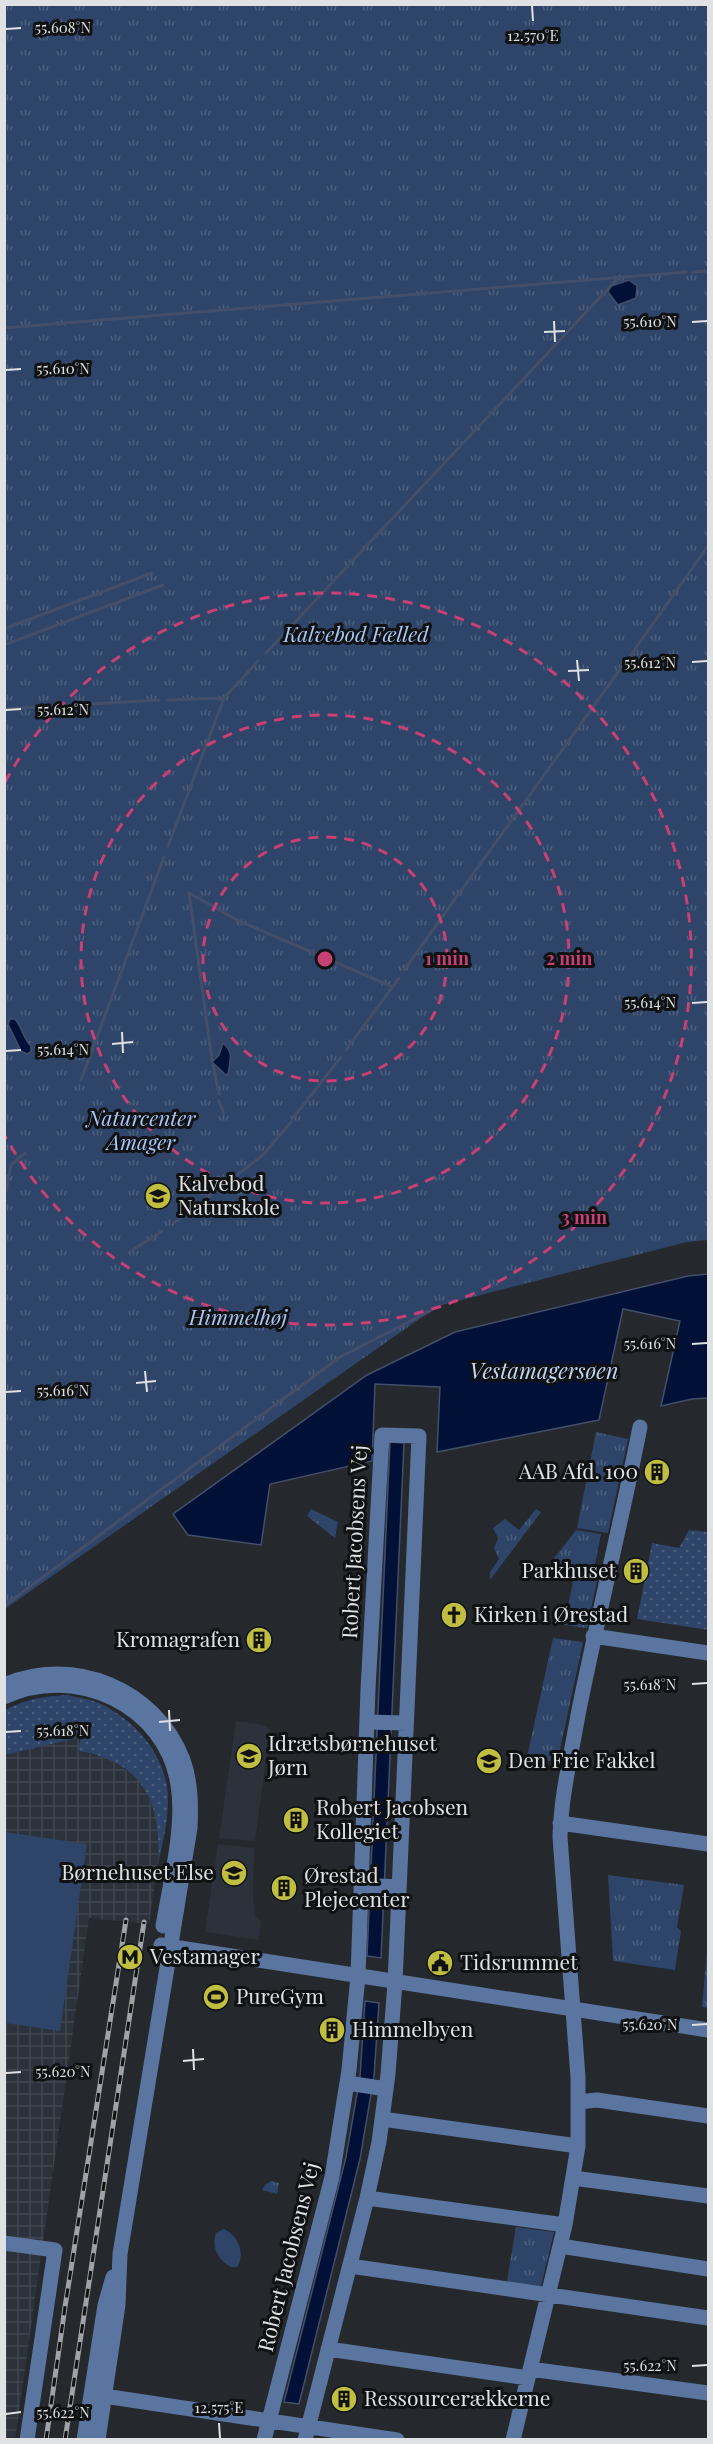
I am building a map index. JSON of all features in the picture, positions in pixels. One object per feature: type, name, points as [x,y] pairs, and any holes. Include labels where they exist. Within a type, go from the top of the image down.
[{"type":"street","points":[[513,2439],[565,2225],[578,2146],[573,2010],[560,1823],[569,1757],[593,1636],[640,1427]]},
{"type":"street","name":"Robert Jacobsens Vej","points":[[264,2439],[332,2177],[352,2084],[382,1435],[418,1436],[401,1723],[395,1983],[380,2088],[382,2119],[367,2198],[307,2433]]},
{"type":"street","points":[[593,1636],[708,1653]]},
{"type":"street","points":[[4,1686],[28,1677],[48,1674],[90,1677],[110,1684],[146,1706],[161,1721],[174,1740],[189,1782],[191,1805],[190,1828],[166,1945]]},
{"type":"street","points":[[4,1697],[29,1687],[49,1684],[69,1684],[107,1695],[138,1714],[163,1744],[178,1783],[180,1804],[154,2053],[146,2087],[120,2254],[105,2305],[98,2395],[98,2439]]},
{"type":"street","points":[[370,1723],[401,1723]]},
{"type":"street","points":[[560,1823],[708,1844]]},
{"type":"street","points":[[361,1885],[399,1887]]},
{"type":"street","points":[[166,1945],[395,1983],[708,2030]]},
{"type":"street","points":[[352,2084],[380,2088]]},
{"type":"street","points":[[578,2102],[597,2100],[708,2116]]},
{"type":"street","points":[[382,2119],[578,2146]]},
{"type":"street","points":[[573,2178],[708,2196]]},
{"type":"street","points":[[367,2198],[565,2225]]},
{"type":"street","points":[[4,2242],[56,2250],[27,2439]]},
{"type":"street","points":[[560,2246],[708,2269]]},
{"type":"street","points":[[350,2266],[708,2318]]},
{"type":"street","points":[[328,2349],[708,2393]]},
{"type":"street","points":[[98,2395],[268,2420],[307,2433],[397,2439]]},
{"type":"street","points":[[84,2439],[98,2395]]},
{"type":"shaded area","name":"Idrætsbørnehuset Jørn","points":[[236,1721],[260,1724],[270,1729],[255,1841],[219,1838]]},
{"type":"shaded area","points":[[83,1737],[79,1751],[112,1760],[137,1778],[147,1792],[158,1823],[158,1864],[149,1924],[89,1918],[15,2440],[4,2439],[4,1755]]},
{"type":"shaded area","name":"Børnehuset Else","points":[[218,1844],[254,1848],[253,1897],[255,1914],[261,1922],[259,1940],[205,1932]]},
{"type":"green space","name":"Kalvebod Fælled","points":[[5,5],[708,5],[708,1240],[687,1242],[438,1306],[5,1609]]},
{"type":"green space","points":[[596,1432],[628,1439],[608,1533],[577,1528]]},
{"type":"green space","points":[[311,1509],[338,1522],[335,1538],[307,1516]]},
{"type":"green space","points":[[536,1509],[541,1512],[490,1580],[490,1572],[499,1559],[494,1548],[498,1538],[493,1528],[505,1519],[519,1530]]},
{"type":"green space","points":[[576,1530],[601,1534],[593,1574],[548,1566]]},
{"type":"green space","points":[[689,1530],[708,1532],[708,1630],[637,1619],[652,1543],[679,1548]]},
{"type":"green space","points":[[574,1577],[597,1581],[587,1628],[564,1625]]},
{"type":"green space","points":[[553,1638],[583,1642],[558,1759],[525,1766]]},
{"type":"green space","points":[[68,1695],[95,1702],[113,1710],[137,1730],[156,1755],[167,1784],[168,1800],[158,1864],[156,1822],[152,1804],[144,1788],[133,1775],[119,1765],[101,1756],[79,1751],[82,1737],[5,1755],[5,1710],[35,1699]]},
{"type":"green space","points":[[5,1832],[87,1844],[60,2031],[5,2023]]},
{"type":"green space","points":[[608,1875],[684,1885],[677,1927],[681,1931],[675,1970],[613,1961]]},
{"type":"green space","points":[[708,1938],[708,2008],[702,2007]]},
{"type":"green space","points":[[271,2181],[279,2183],[277,2194],[262,2190]]},
{"type":"green space","points":[[516,2227],[554,2232],[541,2286],[507,2281]]},
{"type":"green space","points":[[224,2229],[237,2240],[239,2245],[241,2256],[237,2267],[231,2267],[222,2261],[215,2248],[216,2233]]},
{"type":"water","points":[[629,280],[637,286],[636,298],[618,305],[608,292],[611,286]]},
{"type":"water","points":[[10,1019],[15,1019],[31,1046],[31,1051],[27,1054],[21,1051],[8,1024]]},
{"type":"water","points":[[223,1043],[229,1050],[230,1057],[226,1075],[212,1062],[219,1055]]},
{"type":"water","name":"Vestamagersøen","points":[[708,1274],[708,1398],[661,1406],[680,1321],[623,1309],[599,1420],[437,1452],[440,1387],[375,1384],[372,1461],[270,1484],[261,1545],[188,1535],[173,1514],[367,1375],[455,1332],[688,1276]]},
{"type":"water","points":[[390,1442],[404,1443],[381,1958],[367,1956]]},
{"type":"water","points":[[365,2001],[379,2003],[374,2076],[360,2159],[299,2404],[284,2402],[346,2157],[360,2077]]},
{"type":"waterway","points":[[693,272],[708,271]]},
{"type":"waterway","points":[[4,328],[686,272]]},
{"type":"waterway","points":[[266,653],[620,276]]},
{"type":"waterway","points":[[630,656],[708,546]]},
{"type":"waterway","points":[[4,629],[152,573]]},
{"type":"waterway","points":[[4,645],[163,585]]},
{"type":"waterway","points":[[168,846],[224,698],[258,661]]},
{"type":"waterway","points":[[404,970],[626,661]]},
{"type":"waterway","points":[[167,700],[224,698]]},
{"type":"waterway","points":[[4,709],[159,700]]},
{"type":"waterway","points":[[81,1080],[164,857]]},
{"type":"waterway","points":[[189,893],[237,920],[393,987]]},
{"type":"waterway","points":[[189,893],[212,1060]]},
{"type":"waterway","points":[[346,1050],[399,978]]},
{"type":"waterway","points":[[293,1118],[341,1057]]},
{"type":"waterway","points":[[213,1065],[219,1094]]},
{"type":"waterway","points":[[219,1101],[224,1114]]},
{"type":"waterway","points":[[174,1223],[263,1155],[291,1122]]},
{"type":"waterway","points":[[6,1191],[11,1165],[25,1153]]},
{"type":"waterway","points":[[131,1251],[162,1231]]},
{"type":"waterway","points":[[4,1606],[340,1357],[430,1311]]},
{"type":"railway","points":[[46,2440],[126,1920]]},
{"type":"railway","points":[[65,2440],[144,1922]]},
{"type":"place","name":"Kalvebod Naturskole","points":[[158,1196]]},
{"type":"place","name":"AAB Afd. 100","points":[[657,1472]]},
{"type":"place","name":"Parkhuset","points":[[636,1571]]},
{"type":"place","name":"Kirken i Ørestad","points":[[454,1615]]},
{"type":"place","name":"Kromagrafen","points":[[259,1640]]},
{"type":"place","name":"Idrætsbørnehuset Jørn","points":[[249,1756]]},
{"type":"place","name":"Den Frie Fakkel","points":[[489,1761]]},
{"type":"place","name":"Robert Jacobsen Kollegiet","points":[[296,1820]]},
{"type":"place","name":"Børnehuset Else","points":[[234,1873]]},
{"type":"place","name":"Ørestad Plejecenter","points":[[284,1888]]},
{"type":"place","name":"Vestamager","points":[[130,1957]]},
{"type":"place","name":"Tidsrummet","points":[[440,1963]]},
{"type":"place","name":"PureGym","points":[[216,1997]]},
{"type":"place","name":"Himmelbyen","points":[[332,2030]]},
{"type":"place","name":"Ressourcerækkerne","points":[[344,2399]]},
{"type":"park label","name":"Naturcenter Amager","points":[[141,1131]]},
{"type":"park label","name":"Himmelhøj","points":[[238,1318]]}]
